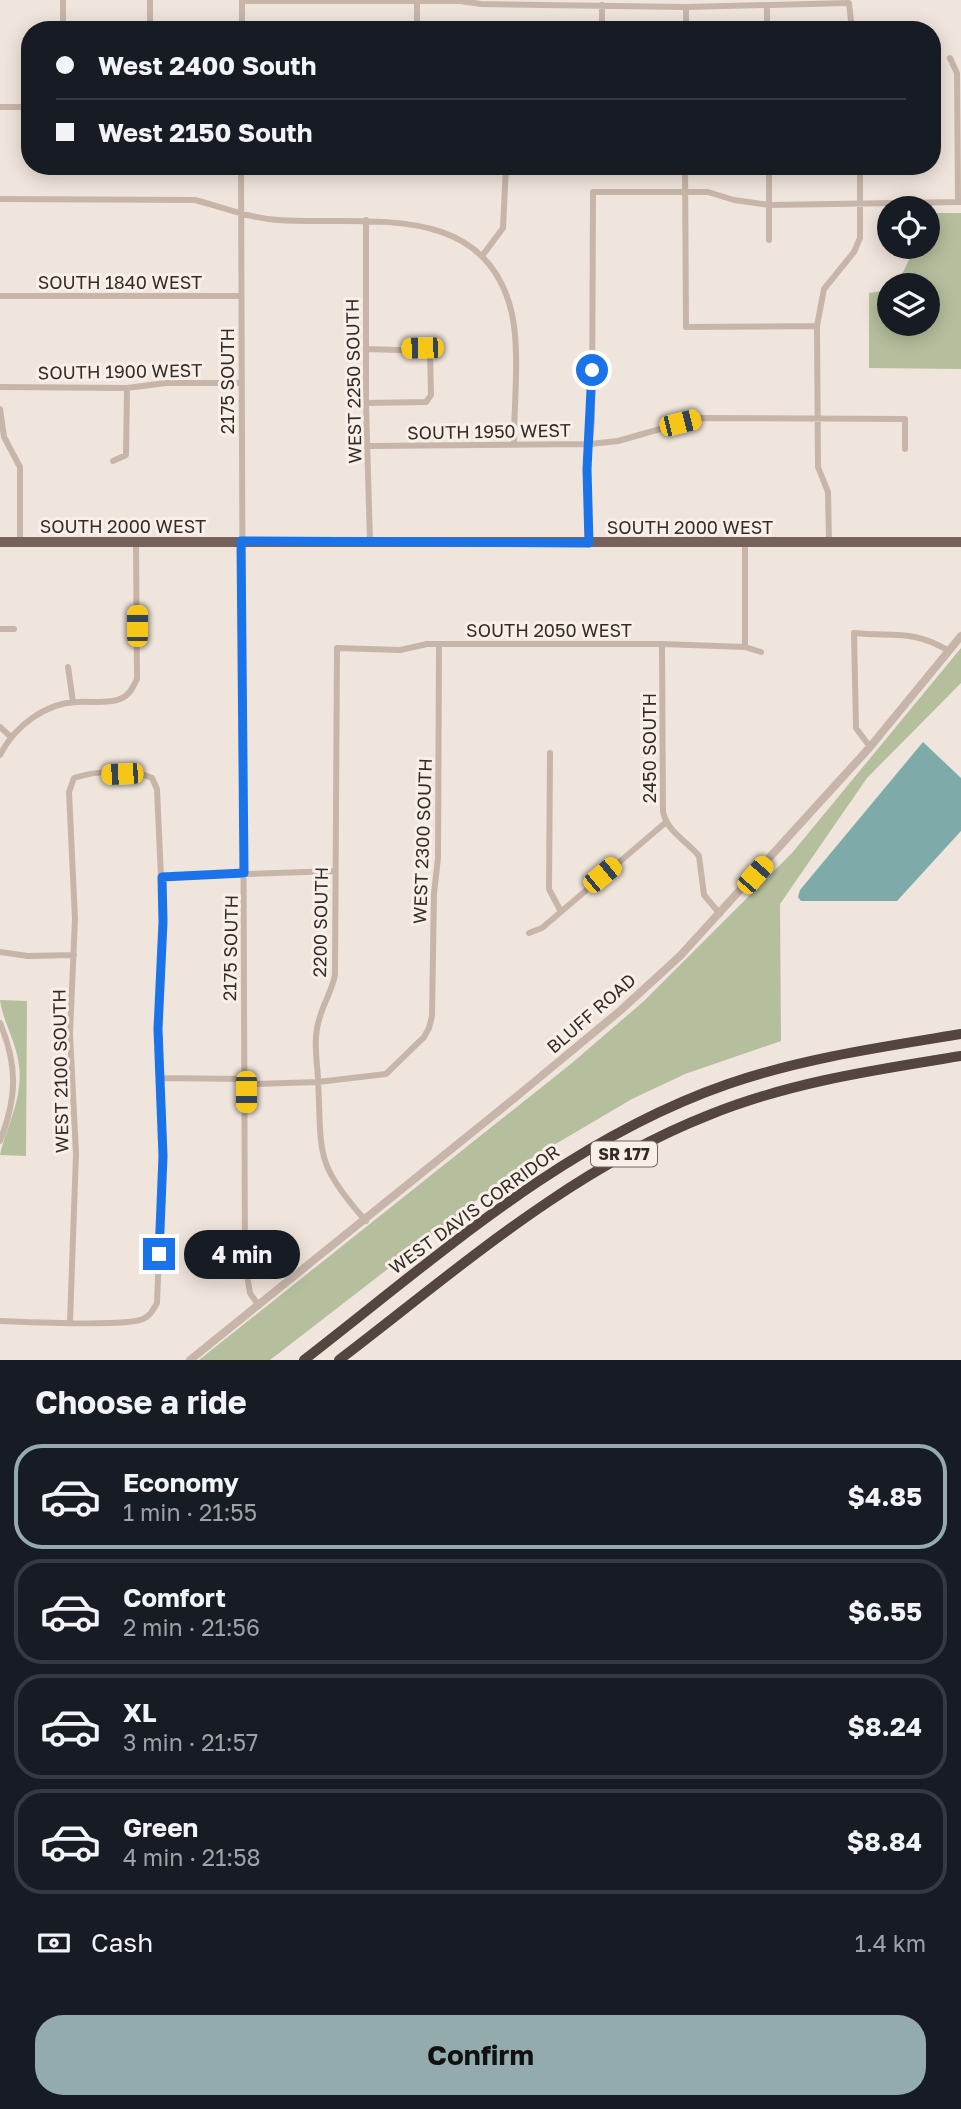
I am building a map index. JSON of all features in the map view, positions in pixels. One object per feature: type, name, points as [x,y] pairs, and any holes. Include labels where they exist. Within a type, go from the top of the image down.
[{"type":"highway","name":"WEST DAVIS CORRIDOR","points":[[304,1360],[516,1196],[625,1128],[700,1095],[779,1069],[823,1057],[961,1034]]},
{"type":"highway","name":"WEST DAVIS CORRIDOR","points":[[339,1360],[538,1208],[640,1145],[710,1114],[781,1090],[849,1074],[961,1056]]},
{"type":"main road","name":"SOUTH 2000 WEST","points":[[0,542],[961,542]]},
{"type":"street","points":[[63,0],[63,21]]},
{"type":"street","points":[[150,0],[150,21]]},
{"type":"street","points":[[242,21],[242,1],[524,2],[686,7],[849,3],[851,21]]},
{"type":"street","points":[[417,1],[417,21]]},
{"type":"street","points":[[602,5],[602,21]]},
{"type":"street","points":[[767,6],[767,21]]},
{"type":"street","points":[[686,7],[686,21]]},
{"type":"street","points":[[589,543],[587,469],[590,444],[593,192],[708,192],[734,200],[769,205],[959,202],[957,73],[950,58]]},
{"type":"street","points":[[0,107],[21,107]]},
{"type":"street","name":"2175 SOUTH","points":[[241,175],[246,1273],[250,1293],[259,1306]]},
{"type":"street","points":[[482,256],[503,228],[506,175]]},
{"type":"street","points":[[685,175],[686,327],[817,326]]},
{"type":"street","points":[[769,175],[769,240]]},
{"type":"street","points":[[829,542],[828,492],[818,467],[817,326],[824,289],[854,252],[860,238],[860,175]]},
{"type":"street","points":[[0,199],[195,200],[241,213],[280,220],[402,221],[446,232],[482,256],[502,287],[512,315],[514,442]]},
{"type":"street","name":"WEST 2250 SOUTH","points":[[366,220],[366,403],[370,542]]},
{"type":"street","name":"SOUTH 1840 WEST","points":[[0,296],[240,296]]},
{"type":"street","points":[[366,349],[430,351],[431,395],[426,402],[366,403]]},
{"type":"street","name":"SOUTH 1900 WEST","points":[[0,387],[127,388],[166,383],[241,383]]},
{"type":"street","points":[[113,461],[126,455],[127,388]]},
{"type":"street","points":[[0,409],[4,438],[20,467],[20,542]]},
{"type":"street","name":"SOUTH 1950 WEST","points":[[369,446],[514,442],[590,444],[618,441],[699,418],[905,419],[905,449]]},
{"type":"street","points":[[0,755],[11,737],[38,714],[73,702],[118,700],[130,693],[137,679],[136,542]]},
{"type":"street","points":[[745,543],[745,647]]},
{"type":"street","points":[[0,629],[14,629]]},
{"type":"street","points":[[870,747],[856,728],[854,633],[915,635],[928,638],[948,651]]},
{"type":"street","name":"BLUFF ROAD","points":[[190,1360],[366,1221],[621,1010],[720,914],[870,747],[961,636]]},
{"type":"street","name":"SOUTH 2050 WEST","points":[[337,648],[400,650],[439,644],[662,644],[745,647],[761,652]]},
{"type":"street","name":"WEST 2300 SOUTH","points":[[318,1082],[386,1074],[424,1037],[432,1016],[434,893],[438,858],[439,644]]},
{"type":"street","name":"2450 SOUTH","points":[[662,644],[665,822],[699,856],[704,895],[720,914]]},
{"type":"street","name":"2200 SOUTH","points":[[337,648],[335,975],[318,1021],[318,1082],[322,1158],[340,1192],[366,1221]]},
{"type":"street","points":[[68,667],[73,702]]},
{"type":"street","points":[[0,727],[11,737]]},
{"type":"street","points":[[550,753],[549,888],[560,910]]},
{"type":"street","name":"WEST 2100 SOUTH","points":[[70,1322],[76,1154],[70,1034],[75,919],[69,792],[74,778],[84,775],[142,773],[152,778],[157,789],[162,877]]},
{"type":"street","points":[[529,933],[542,928],[665,822]]},
{"type":"street","points":[[0,1321],[140,1321],[151,1314],[157,1303],[163,1156],[159,1078],[162,877],[335,871]]},
{"type":"street","points":[[0,952],[74,955]]},
{"type":"street","points":[[0,1023],[13,1058],[15,1083],[11,1112],[0,1141]]},
{"type":"street","points":[[159,1078],[244,1079],[255,1084],[318,1082]]},
{"type":"green space","points":[[940,213],[961,213],[961,369],[869,368],[869,293],[877,292],[877,336],[940,336],[940,273],[903,273],[909,259],[940,259]]},
{"type":"green space","points":[[961,648],[961,683],[867,778],[780,904],[781,1041],[685,1074],[632,1099],[530,1159],[270,1360],[199,1360],[572,1063],[644,1001],[792,853]]},
{"type":"green space","points":[[0,1000],[27,1001],[26,1156],[0,1155],[15,1108],[20,1072]]},
{"type":"water","points":[[923,742],[961,778],[961,831],[897,901],[801,901],[798,897],[800,890]]},
{"type":"route","points":[[159,1254],[163,1156],[158,1029],[163,922],[162,877],[244,873],[241,541],[589,543],[587,469],[591,441],[592,370]]}]
